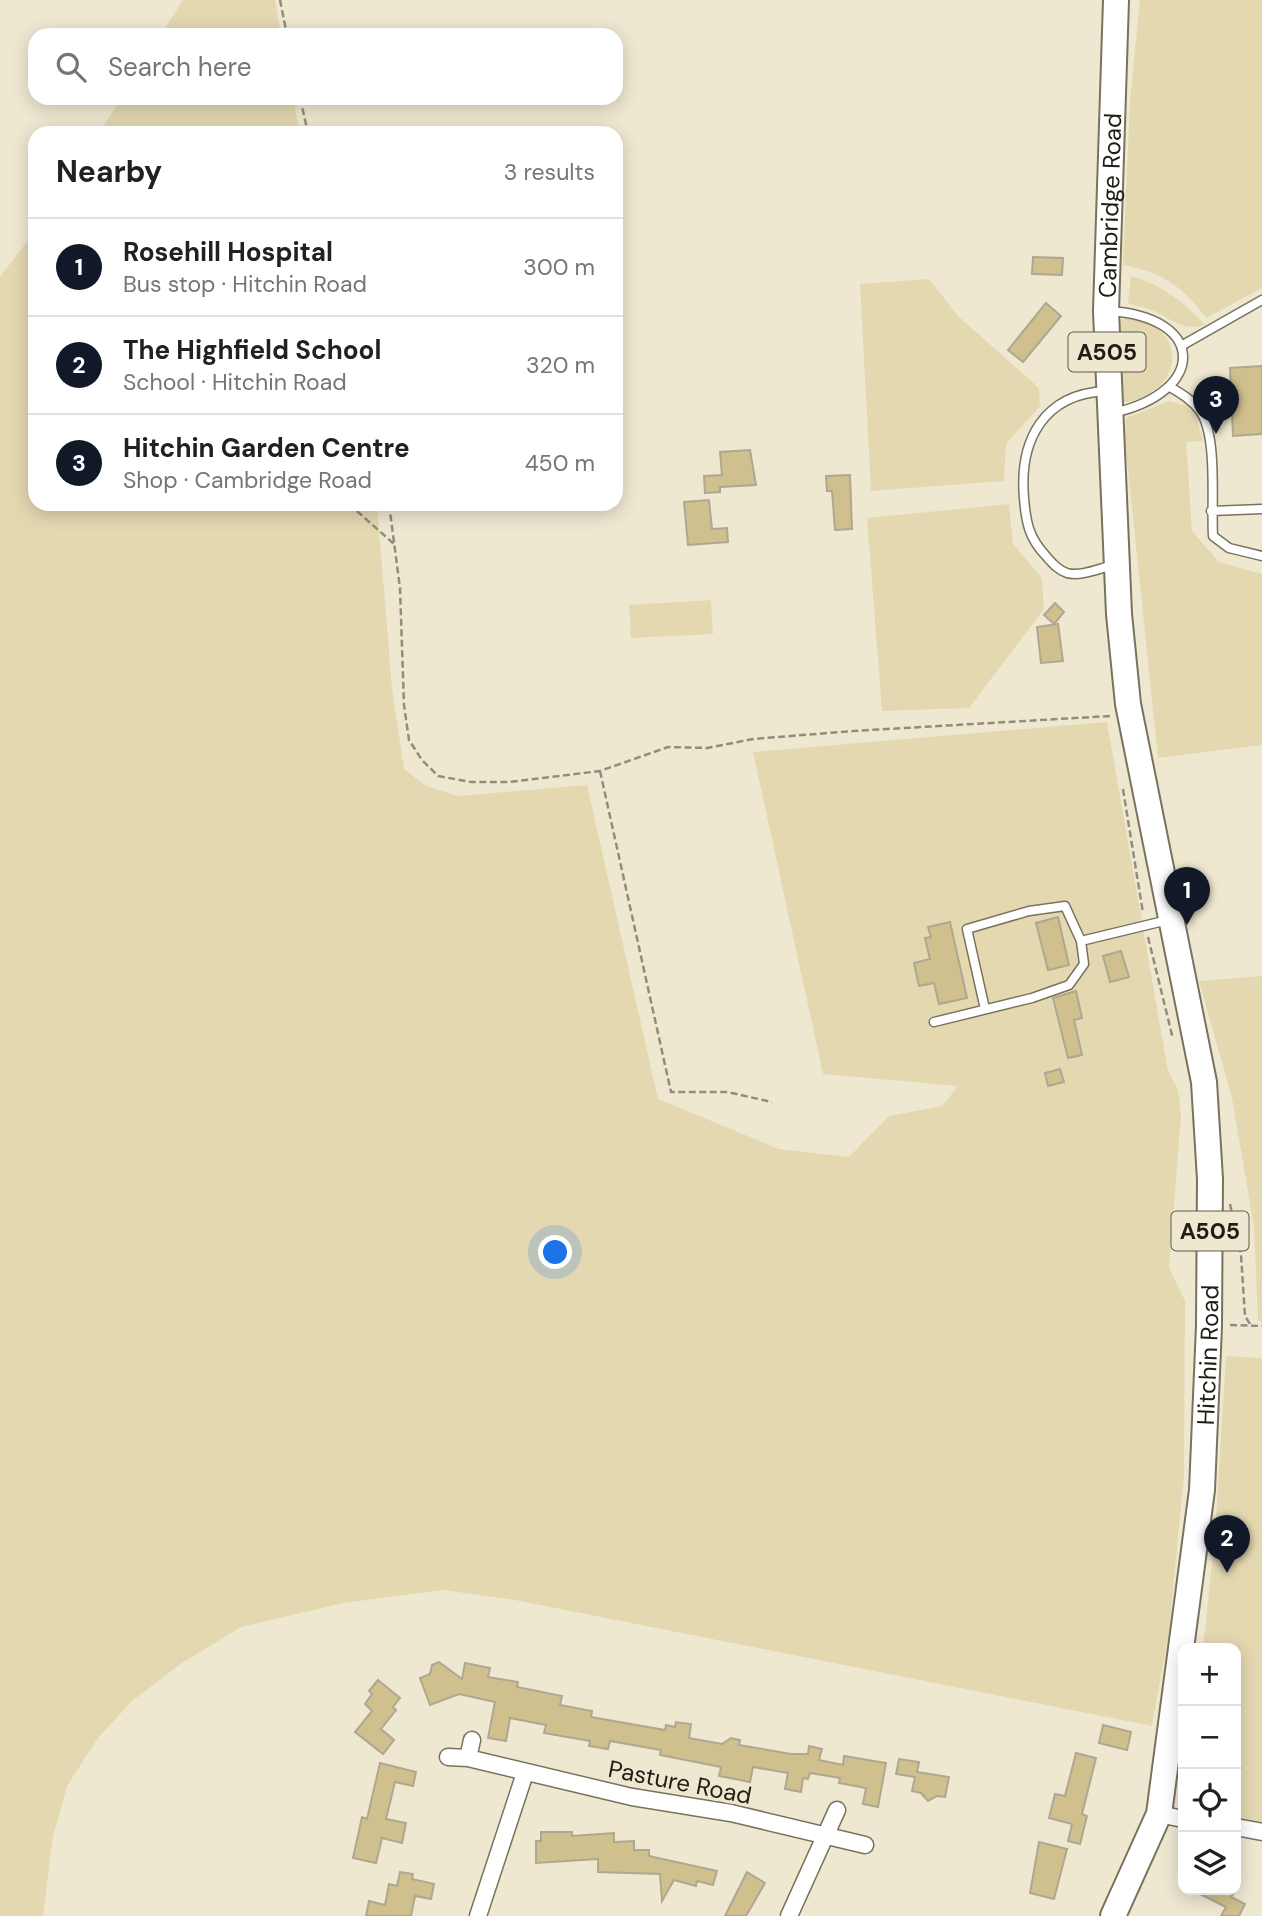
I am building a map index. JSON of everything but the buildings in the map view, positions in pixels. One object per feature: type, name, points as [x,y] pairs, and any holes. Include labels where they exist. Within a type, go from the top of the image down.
[{"type":"main road","name":"Cambridge Road","points":[[1116,0],[1106,311],[1121,710]]},
{"type":"main road","name":"Hitchin Road","points":[[1113,1916],[1171,1816],[1202,1490],[1209,1326],[1210,1179],[1204,1082],[1171,920],[1121,710]]},
{"type":"street","points":[[468,1758],[472,1740]]},
{"type":"street","name":"Pasture Road","points":[[448,1756],[468,1758],[632,1797],[731,1814],[865,1846]]},
{"type":"street","points":[[478,1916],[525,1773]]},
{"type":"street","points":[[789,1916],[837,1810]]},
{"type":"street","points":[[1241,1828],[1262,1832]]},
{"type":"lane","points":[[1181,346],[1262,300]]},
{"type":"lane","points":[[1106,311],[1137,313],[1160,322],[1181,346],[1180,373],[1158,398],[1109,402],[1091,392],[1065,400],[1046,417],[1028,443],[1024,459],[1023,491],[1030,536],[1056,567],[1076,574],[1117,565]]},
{"type":"lane","points":[[1170,387],[1187,397],[1202,413],[1210,436],[1213,536],[1230,548],[1262,556]]},
{"type":"lane","points":[[1211,511],[1262,509]]},
{"type":"lane","points":[[934,1022],[985,1009],[1069,985],[1084,964],[1081,941],[1070,911],[1065,906],[1058,905],[967,929],[985,1009]]},
{"type":"lane","points":[[1081,941],[1171,920]]},
{"type":"path","points":[[280,0],[286,28]]},
{"type":"path","points":[[302,105],[306,126]]},
{"type":"path","points":[[357,511],[394,544]]},
{"type":"path","points":[[390,511],[400,588],[404,705],[409,740],[422,760],[438,776],[471,782],[509,782],[600,771],[668,747],[707,748],[753,739],[1121,710]]},
{"type":"path","points":[[600,771],[671,1092],[727,1093],[772,1102]]},
{"type":"path","points":[[1250,1324],[1262,1326]]},
{"type":"shaded area","points":[[183,0],[275,0],[280,28],[165,28]]},
{"type":"shaded area","points":[[1140,0],[1262,0],[1262,288],[1206,318],[1189,297],[1170,282],[1149,272],[1123,265],[1130,102]]},
{"type":"shaded area","points":[[117,105],[294,105],[299,126],[103,126]]},
{"type":"shaded area","points":[[28,240],[28,511],[378,511],[392,688],[404,769],[426,786],[458,796],[587,785],[658,1099],[779,1149],[849,1157],[889,1116],[942,1106],[958,1086],[823,1074],[753,752],[1107,722],[1168,1071],[1178,1090],[1181,1115],[1169,1268],[1185,1301],[1184,1476],[1169,1631],[1152,1726],[515,1600],[443,1590],[343,1603],[241,1627],[182,1663],[132,1701],[98,1738],[67,1786],[53,1836],[43,1916],[0,1916],[0,277]]},
{"type":"shaded area","points":[[1131,276],[1153,284],[1171,295],[1189,308],[1205,325],[1189,327],[1151,310],[1128,304]]},
{"type":"shaded area","points":[[929,279],[958,316],[1039,388],[1040,406],[1006,444],[1004,481],[871,491],[860,284]]},
{"type":"shaded area","points":[[1126,318],[1147,323],[1162,333],[1170,345],[1172,360],[1168,374],[1158,387],[1143,397],[1121,403],[1116,322]]},
{"type":"shaded area","points":[[1169,401],[1186,406],[1196,416],[1203,441],[1186,442],[1192,531],[1219,562],[1262,574],[1262,745],[1158,758],[1125,441],[1126,418]]},
{"type":"shaded area","points":[[1009,504],[1013,544],[1042,578],[1044,609],[969,708],[882,711],[867,518]]},
{"type":"shaded area","points":[[711,600],[713,634],[631,638],[629,605]]},
{"type":"shaded area","points":[[1262,976],[1262,1323],[1258,1320],[1254,1227],[1232,1098],[1199,981]]},
{"type":"shaded area","points":[[1226,1356],[1262,1358],[1262,1823],[1241,1818],[1241,1643],[1204,1643],[1215,1535]]},
{"type":"place","name":"Hitchin Garden Centre","points":[[1216,434]]},
{"type":"place","name":"Rosehill Hospital","points":[[1187,925]]},
{"type":"place","name":"The Highfield School","points":[[1227,1573]]}]
